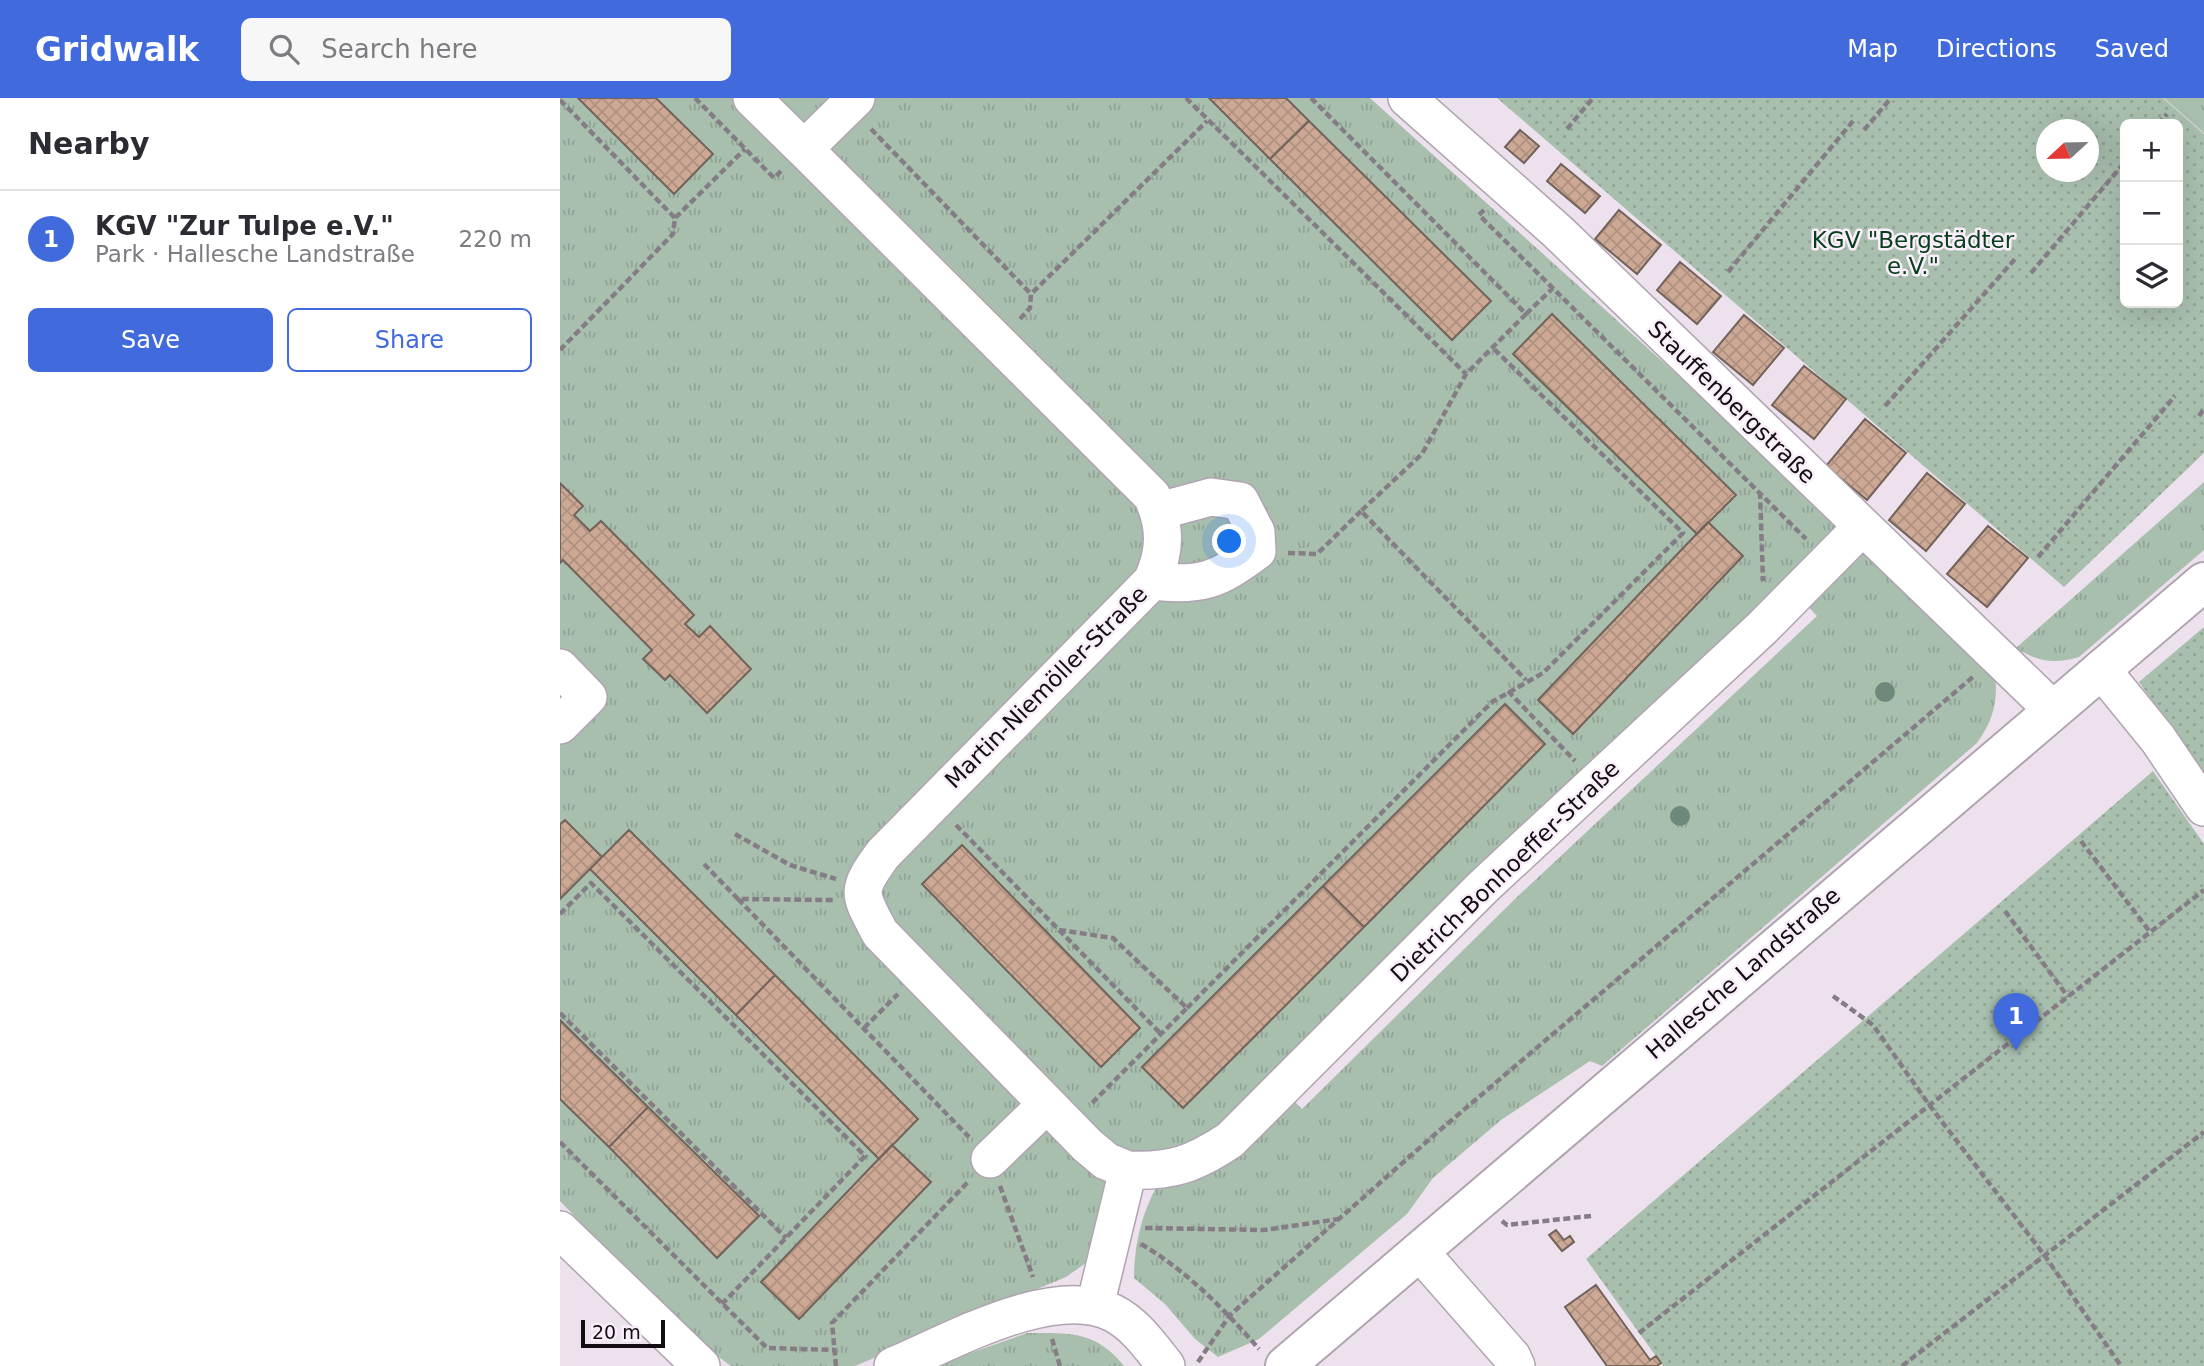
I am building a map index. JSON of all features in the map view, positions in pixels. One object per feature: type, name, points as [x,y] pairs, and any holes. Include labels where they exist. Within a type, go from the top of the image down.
[{"type":"main road","name":"Hallesche Landstraße","points":[[1275,1361],[1419,1251],[2204,582]]},
{"type":"street","name":"Martin-Niemöller-Straße","points":[[752,98],[1152,496],[1159,511],[1164,538],[1162,560],[1152,581],[934,799],[883,854],[863,890]]},
{"type":"street","name":"Stauffenbergstraße","points":[[1407,98],[1507,184],[1861,528],[2053,710]]},
{"type":"street","points":[[804,149],[852,102]]},
{"type":"street","points":[[1152,581],[1186,585],[1225,574],[1257,551],[1256,532],[1240,502],[1211,497],[1159,511]]},
{"type":"street","name":"Dietrich-Bonhoeffer-Straße","points":[[1128,1170],[1169,1169],[1192,1164],[1230,1140],[1483,887],[1742,647],[1861,528]]},
{"type":"street","points":[[560,668],[588,696],[560,725]]},
{"type":"street","points":[[2101,669],[2158,739],[2204,807]]},
{"type":"street","points":[[863,890],[880,933],[1105,1161],[1128,1170],[1095,1307]]},
{"type":"street","points":[[990,1159],[1058,1116]]},
{"type":"street","points":[[560,1231],[701,1366]]},
{"type":"street","points":[[1419,1251],[1512,1357],[1516,1366]]},
{"type":"street","points":[[893,1366],[1018,1314],[1065,1302],[1095,1307],[1126,1321],[1166,1366]]},
{"type":"path","points":[[1186,98],[1466,374]]},
{"type":"path","points":[[1567,129],[1593,98]]},
{"type":"path","points":[[1864,130],[1891,98]]},
{"type":"path","points":[[1313,99],[1526,314]]},
{"type":"path","points":[[560,100],[675,218]]},
{"type":"path","points":[[852,102],[1031,294]]},
{"type":"path","points":[[2162,119],[2167,114]]},
{"type":"path","points":[[991,337],[1015,324],[1030,308],[1031,294],[1208,121]]},
{"type":"path","points":[[1728,272],[1853,121]]},
{"type":"path","points":[[560,350],[673,234],[675,218],[746,149]]},
{"type":"path","points":[[2031,273],[2120,168]]},
{"type":"path","points":[[1507,184],[1479,215],[1829,562]]},
{"type":"path","points":[[1885,406],[2015,259]]},
{"type":"path","points":[[1257,551],[1317,554],[1422,454],[1466,374],[1553,288]]},
{"type":"path","points":[[1058,1116],[1161,1034],[1492,702],[1543,673],[1683,533],[1493,348]]},
{"type":"path","points":[[2038,557],[2175,396]]},
{"type":"path","points":[[2199,416],[2204,409]]},
{"type":"path","points":[[1760,491],[1763,586]]},
{"type":"path","points":[[1361,511],[1526,681]]},
{"type":"path","points":[[1196,1366],[1230,1315],[1996,657]]},
{"type":"path","points":[[1508,691],[1575,762]]},
{"type":"path","points":[[934,799],[1161,1034]]},
{"type":"path","points":[[735,834],[790,864],[863,890]]},
{"type":"path","points":[[2081,841],[2150,932]]},
{"type":"path","points":[[704,864],[990,1159],[1043,1307],[1060,1366]]},
{"type":"path","points":[[560,914],[591,883],[865,1157],[722,1304]]},
{"type":"path","points":[[738,899],[863,890]]},
{"type":"path","points":[[1639,1333],[2204,890]]},
{"type":"path","points":[[2005,911],[2068,997]]},
{"type":"path","points":[[1058,930],[1113,938],[1187,1008]]},
{"type":"path","points":[[864,1028],[920,973]]},
{"type":"path","points":[[1833,996],[1873,1025],[2045,1256],[2121,1366]]},
{"type":"path","points":[[560,1013],[786,1238]]},
{"type":"path","points":[[1902,1366],[2204,1132]]},
{"type":"path","points":[[560,1142],[767,1348],[835,1350]]},
{"type":"path","points":[[836,1366],[832,1323],[990,1159]]},
{"type":"path","points":[[1476,1202],[1507,1225],[1591,1216]]},
{"type":"path","points":[[1113,1227],[1264,1230],[1339,1219]]},
{"type":"path","points":[[1113,1227],[1168,1259],[1230,1315],[1275,1361]]},
{"type":"green space","points":[[560,98],[1370,98],[1834,516],[1835,533],[1214,1132],[1191,1145],[1160,1150],[1107,1189],[1090,1260],[1066,1277],[855,1366],[731,1366],[691,1337],[560,1201]]},
{"type":"green space","name":"KGV \"Bergstädter e.V.\"","points":[[1497,98],[2163,98],[2204,134],[2204,453],[2064,587]]},
{"type":"green space","points":[[2164,98],[2204,98],[2204,133]]},
{"type":"green space","points":[[2204,482],[2204,550],[2079,657],[2062,661],[2047,660],[2016,648]]},
{"type":"green space","points":[[1860,553],[1872,554],[1995,673],[1993,710],[1977,743],[1602,1066],[1590,1061],[1501,1120],[1433,1178],[1407,1214],[1259,1339],[1218,1357],[1195,1339],[1165,1304],[1134,1278],[1139,1232],[1156,1188],[1289,1096],[1302,1109],[1518,896],[1817,616],[1804,602]]},
{"type":"green space","points":[[2204,627],[2204,774],[2139,682]]},
{"type":"green space","points":[[2153,771],[2204,844],[2204,1366],[1663,1366],[1586,1259]]},
{"type":"green space","points":[[1027,1333],[1068,1334],[1092,1340],[1113,1354],[1124,1366],[934,1366]]},
{"type":"building","points":[[578,98],[656,98],[713,154],[674,194]]},
{"type":"building","points":[[1209,98],[1286,98],[1309,121],[1270,159]]},
{"type":"building","points":[[1309,121],[1491,301],[1452,340],[1270,159]]},
{"type":"building","points":[[1520,130],[1539,146],[1524,163],[1505,147]]},
{"type":"building","points":[[1561,164],[1600,196],[1585,213],[1547,181]]},
{"type":"building","points":[[1619,210],[1661,245],[1637,274],[1595,239]]},
{"type":"building","points":[[1680,262],[1721,296],[1697,324],[1657,290]]},
{"type":"building","points":[[1552,314],[1736,495],[1697,534],[1513,354]]},
{"type":"building","points":[[1744,315],[1784,348],[1753,385],[1713,352]]},
{"type":"building","points":[[1804,366],[1846,399],[1814,439],[1772,405]]},
{"type":"building","points":[[1865,419],[1906,453],[1867,500],[1826,466]]},
{"type":"building","points":[[1927,473],[1965,504],[1926,551],[1889,520]]},
{"type":"building","points":[[560,483],[583,506],[574,515],[590,531],[601,521],[694,615],[685,624],[699,637],[710,626],[751,669],[707,713],[670,675],[665,680],[643,659],[652,650],[563,560],[560,563]]},
{"type":"building","points":[[1708,522],[1743,556],[1573,734],[1538,700]]},
{"type":"building","points":[[1988,526],[2028,558],[1987,607],[1947,574]]},
{"type":"building","points":[[1505,704],[1545,744],[1364,927],[1323,886]]},
{"type":"building","points":[[565,820],[602,857],[560,899],[560,824]]},
{"type":"building","points":[[629,830],[775,975],[736,1015],[590,869]]},
{"type":"building","points":[[962,845],[1140,1028],[1101,1067],[922,884]]},
{"type":"building","points":[[1323,886],[1364,927],[1183,1108],[1142,1067]]},
{"type":"building","points":[[775,975],[918,1119],[879,1159],[736,1015]]},
{"type":"building","points":[[560,1020],[648,1107],[609,1147],[560,1099]]},
{"type":"building","points":[[648,1107],[759,1216],[717,1258],[609,1147]]},
{"type":"building","points":[[892,1145],[931,1182],[799,1319],[761,1282]]},
{"type":"building","points":[[1556,1230],[1564,1240],[1570,1236],[1574,1242],[1562,1251],[1549,1235]]},
{"type":"building","points":[[1596,1285],[1650,1360],[1656,1356],[1661,1363],[1657,1366],[1607,1366],[1565,1307]]},
{"type":"place","name":"KGV \"Zur Tulpe e.V.\"","points":[[2016,1051]]}]
